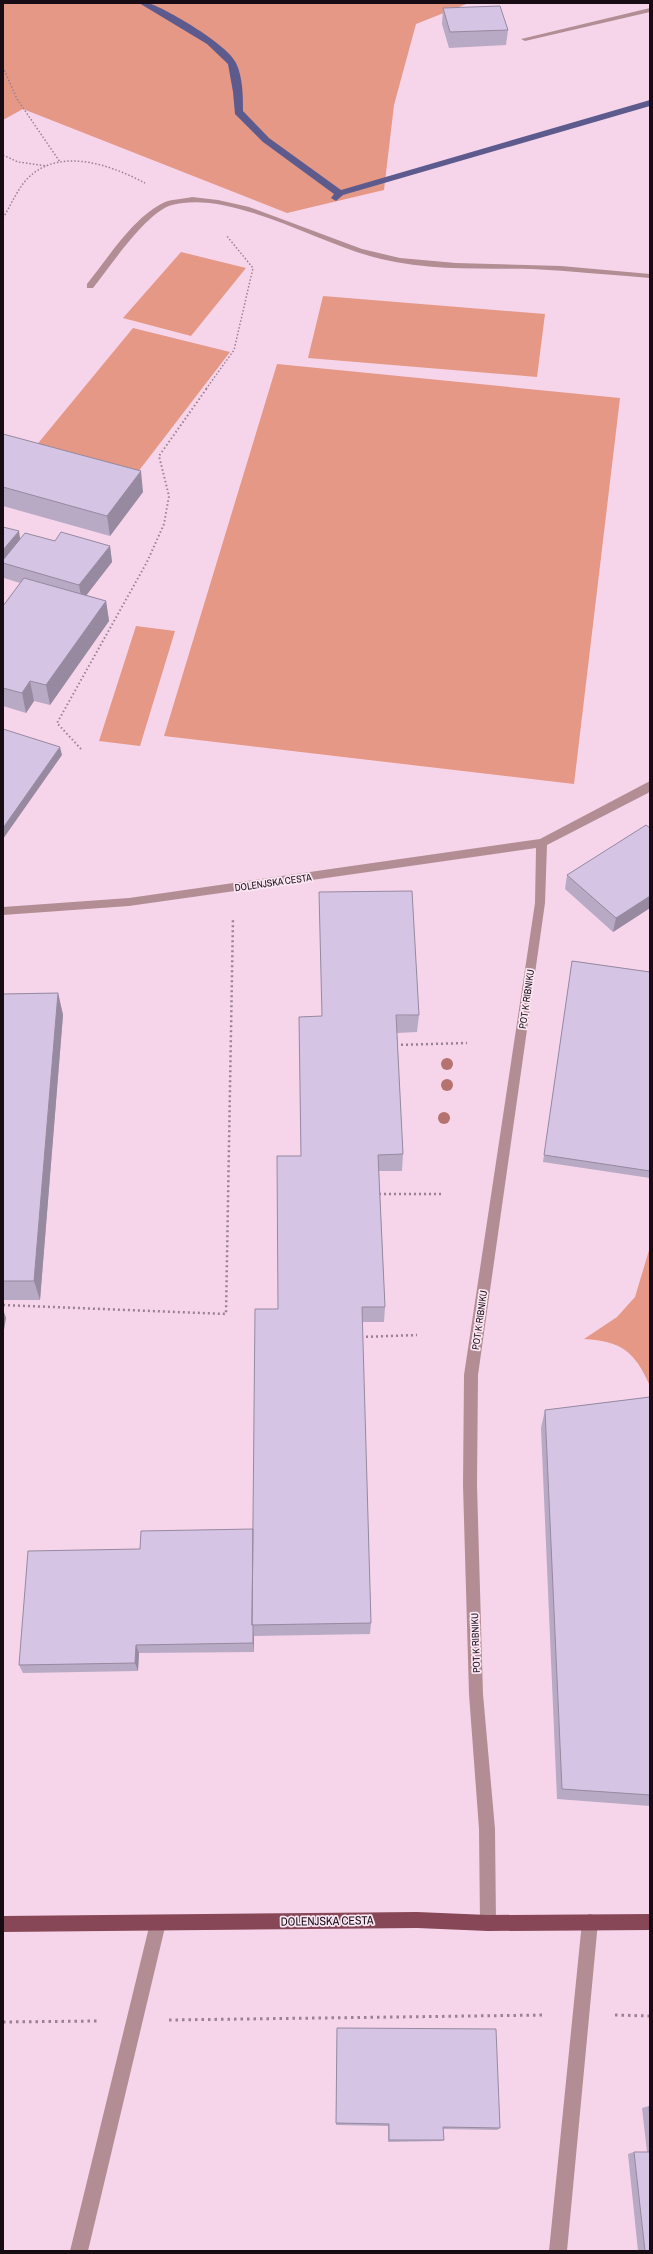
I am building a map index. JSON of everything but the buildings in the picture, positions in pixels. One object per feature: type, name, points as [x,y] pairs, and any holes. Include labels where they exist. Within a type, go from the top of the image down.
[{"type":"main road","name":"DOLENJSKA CESTA","points":[[3,1924],[417,1920],[488,1923],[650,1922]]},
{"type":"street","points":[[525,39],[650,10]]},
{"type":"street","points":[[90,286],[149,214],[168,203],[197,199],[238,206],[382,257],[424,263],[562,268],[650,276]]},
{"type":"street","points":[[542,843],[644,790],[650,785]]},
{"type":"street","name":"DOLENJSKA CESTA","points":[[3,911],[129,902],[542,843]]},
{"type":"street","name":"POT K RIBNIKU","points":[[488,1923],[487,1829],[476,1686],[470,1486],[471,1375],[540,902],[542,843]]},
{"type":"street","points":[[558,2251],[590,1922]]},
{"type":"street","points":[[79,2251],[158,1923]]},
{"type":"path","points":[[3,67],[17,99],[60,162]]},
{"type":"path","points":[[3,155],[18,162],[47,166]]},
{"type":"path","points":[[3,218],[28,177],[47,166],[60,162],[79,161],[112,168],[151,187],[168,203]]},
{"type":"path","points":[[81,749],[57,723],[147,562],[164,524],[169,496],[159,456],[234,350],[253,268],[197,199]]},
{"type":"path","points":[[3,1305],[226,1314],[233,915]]},
{"type":"path","points":[[396,1044],[467,1043]]},
{"type":"path","points":[[379,1194],[441,1194]]},
{"type":"path","points":[[361,1337],[417,1335]]},
{"type":"path","points":[[3,2022],[581,2015],[650,2016]]},
{"type":"shaded area","points":[[3,3],[469,3],[416,24],[394,105],[384,190],[287,213],[23,109],[3,120]]},
{"type":"shaded area","points":[[181,252],[246,268],[191,336],[123,318]]},
{"type":"shaded area","points":[[323,296],[545,314],[537,377],[308,358]]},
{"type":"shaded area","points":[[133,328],[230,352],[131,481],[30,453]]},
{"type":"shaded area","points":[[277,364],[620,398],[574,784],[164,736]]},
{"type":"shaded area","points":[[136,626],[175,631],[140,746],[99,741]]},
{"type":"shaded area","points":[[650,1247],[650,1386],[639,1365],[626,1350],[608,1342],[584,1339],[617,1317],[635,1297]]},
{"type":"waterway","points":[[143,3],[179,22],[210,42],[232,63],[238,92],[238,112],[266,140],[340,193]]},
{"type":"waterway","points":[[340,193],[650,103]]},
{"type":"waterway","points":[[336,198],[340,193]]}]
